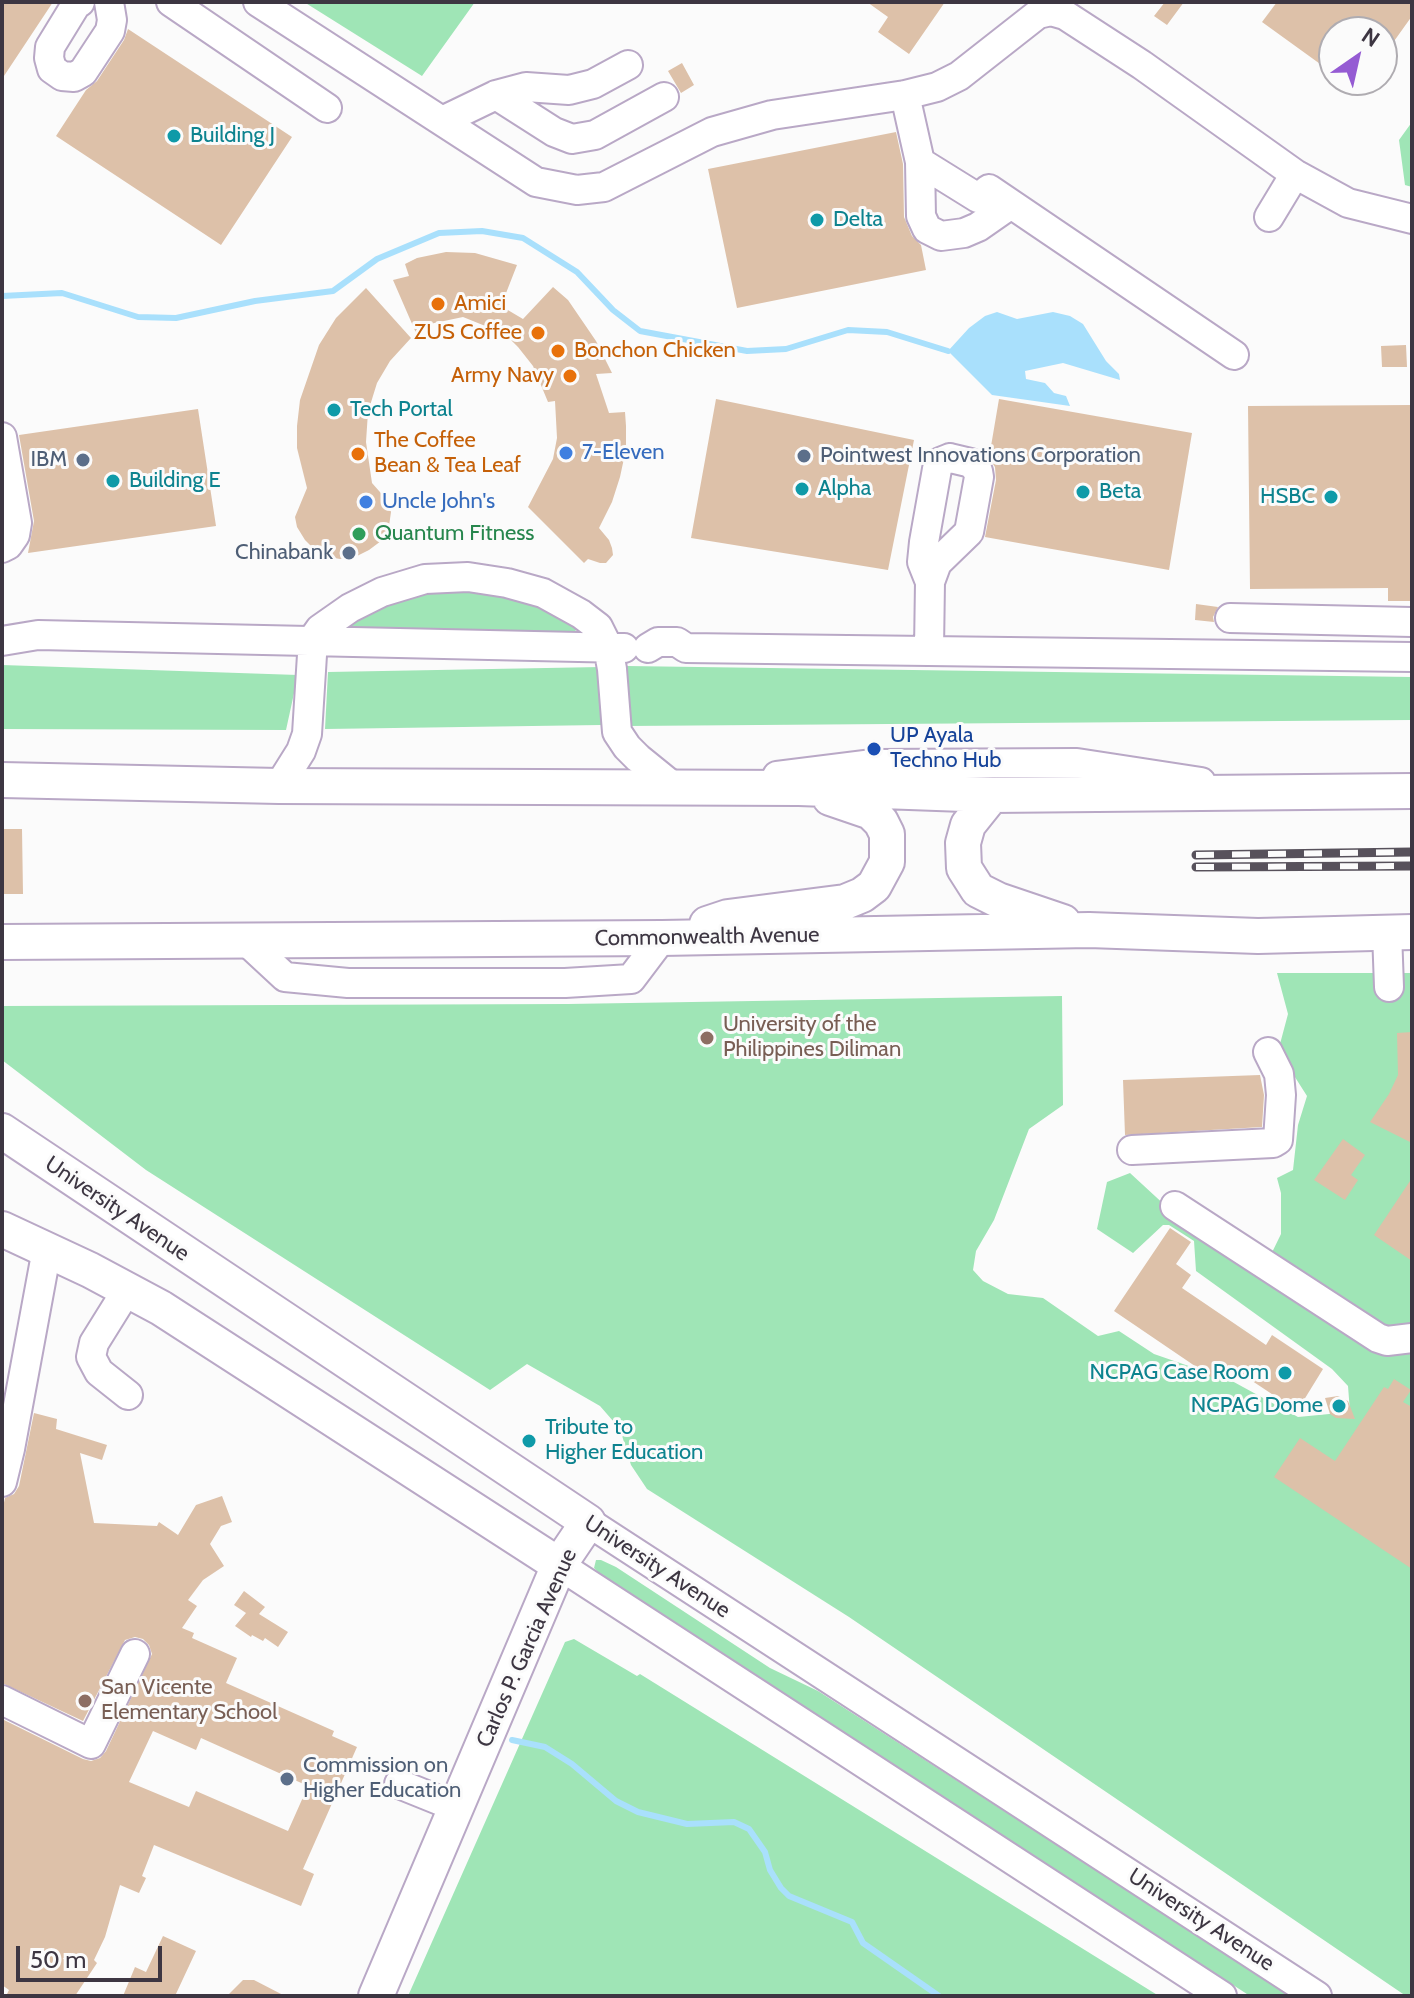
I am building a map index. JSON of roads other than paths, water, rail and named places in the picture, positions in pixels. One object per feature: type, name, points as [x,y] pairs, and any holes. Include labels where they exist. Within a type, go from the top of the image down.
[{"type":"main road","points":[[2,780],[279,786],[799,788],[992,795],[1412,791]]},
{"type":"main road","points":[[649,938],[728,917],[845,902],[874,886],[887,862],[887,834],[881,822],[871,812],[858,806],[799,788]]},
{"type":"main road","points":[[992,795],[968,825],[963,843],[964,868],[978,890],[998,900],[1089,930]]},
{"type":"main road","name":"Commonwealth Avenue","points":[[2,942],[649,938],[1089,930],[1258,936],[1400,932]]},
{"type":"main road","name":"University Avenue","points":[[2,1131],[588,1522]]},
{"type":"main road","points":[[2,1229],[161,1308],[559,1565]]},
{"type":"main road","name":"Carlos P. Garcia Avenue","points":[[376,1996],[559,1565],[588,1522]]},
{"type":"street","points":[[80,2],[50,47],[52,69],[62,76],[74,77],[83,72],[110,31],[109,2]]},
{"type":"street","points":[[171,2],[327,108]]},
{"type":"street","points":[[258,2],[536,182],[577,190],[604,187],[712,132],[772,115],[905,95],[937,87],[959,76],[1038,14],[1051,11],[1065,15],[1142,65],[1295,174],[1348,203],[1412,219]]},
{"type":"street","points":[[442,121],[496,95],[526,87],[569,90],[593,84],[628,65]]},
{"type":"street","points":[[496,95],[554,132],[572,139],[595,135],[664,97]]},
{"type":"street","points":[[905,95],[920,162],[921,216],[927,229],[941,236],[964,233],[1011,204]]},
{"type":"street","points":[[920,162],[978,198],[989,189],[1234,355]]},
{"type":"street","points":[[1269,217],[1295,174]]},
{"type":"street","points":[[2,437],[17,523],[15,535],[2,548]]},
{"type":"street","points":[[279,786],[301,751],[307,734],[313,639],[320,629],[350,608],[382,592],[425,579],[468,577],[507,583],[559,601],[598,627],[608,647],[617,732],[627,747],[675,788],[874,749],[1075,749],[1259,791]]},
{"type":"street","points":[[929,649],[930,582]]},
{"type":"street","points":[[1230,618],[1412,622]]},
{"type":"street","points":[[3,634],[648,648],[658,642],[677,642],[686,648],[1412,657]]},
{"type":"street","points":[[1389,987],[1400,932]]},
{"type":"street","points":[[244,939],[285,977],[348,983],[565,983],[631,979],[649,938]]},
{"type":"street","points":[[1132,1150],[1273,1143],[1278,1140],[1279,1074],[1268,1052]]},
{"type":"street","points":[[1175,1206],[1381,1340],[1412,1338]]},
{"type":"street","points":[[2,1482],[47,1249]]},
{"type":"street","points":[[127,1290],[94,1343],[91,1357],[99,1372],[128,1395]]},
{"type":"street","name":"University Avenue","points":[[588,1522],[1317,1996]]},
{"type":"street","points":[[559,1565],[1222,1996]]},
{"type":"street","points":[[2,1700],[91,1744],[135,1654]]},
{"type":"street","points":[[399,1784],[456,1807]]},
{"type":"water","points":[[997,312],[1017,319],[1053,312],[1070,316],[1083,324],[1106,361],[1119,374],[1120,380],[1063,363],[1025,371],[1026,379],[1045,383],[1054,393],[1066,396],[1070,406],[992,395],[948,351],[969,328],[985,316]]},
{"type":"waterway","points":[[2,296],[62,293],[138,317],[176,318],[255,301],[333,291],[377,259],[439,233],[482,231],[523,238],[577,272],[613,310],[640,331],[747,351],[786,349],[848,330],[887,332],[948,351]]},
{"type":"waterway","points":[[512,1740],[545,1747],[572,1764],[616,1801],[638,1812],[687,1824],[734,1822],[749,1829],[765,1852],[770,1870],[789,1896],[852,1922],[863,1943],[939,1996]]},
{"type":"railway","points":[[1196,855],[1412,852]]},
{"type":"railway","points":[[1196,867],[1412,866]]},
{"type":"place","name":"Building J","points":[[174,136]]},
{"type":"place","name":"Delta","points":[[817,220]]},
{"type":"place","name":"Amici","points":[[438,304]]},
{"type":"place","name":"ZUS Coffee","points":[[538,333]]},
{"type":"place","name":"Bonchon Chicken","points":[[558,351]]},
{"type":"place","name":"Army Navy","points":[[570,376]]},
{"type":"place","name":"Tech Portal","points":[[334,410]]},
{"type":"place","name":"7-Eleven","points":[[566,453]]},
{"type":"place","name":"The Coffee Bean & Tea Leaf","points":[[358,454]]},
{"type":"place","name":"Pointwest Innovations Corporation","points":[[804,456]]},
{"type":"place","name":"IBM","points":[[83,460]]},
{"type":"place","name":"Building E","points":[[113,481]]},
{"type":"place","name":"Alpha","points":[[802,489]]},
{"type":"place","name":"Beta","points":[[1083,492]]},
{"type":"place","name":"HSBC","points":[[1331,497]]},
{"type":"place","name":"Uncle John's","points":[[366,502]]},
{"type":"place","name":"Quantum Fitness","points":[[359,534]]},
{"type":"place","name":"Chinabank","points":[[349,553]]},
{"type":"place","name":"UP Ayala Techno Hub","points":[[874,749]]},
{"type":"place","name":"University of the Philippines Diliman","points":[[707,1038]]},
{"type":"place","name":"NCPAG Case Room","points":[[1285,1373]]},
{"type":"place","name":"NCPAG Dome","points":[[1339,1406]]},
{"type":"place","name":"Tribute to Higher Education","points":[[529,1441]]},
{"type":"place","name":"San Vicente Elementary School","points":[[85,1701]]},
{"type":"place","name":"Commission on Higher Education","points":[[287,1779]]}]
